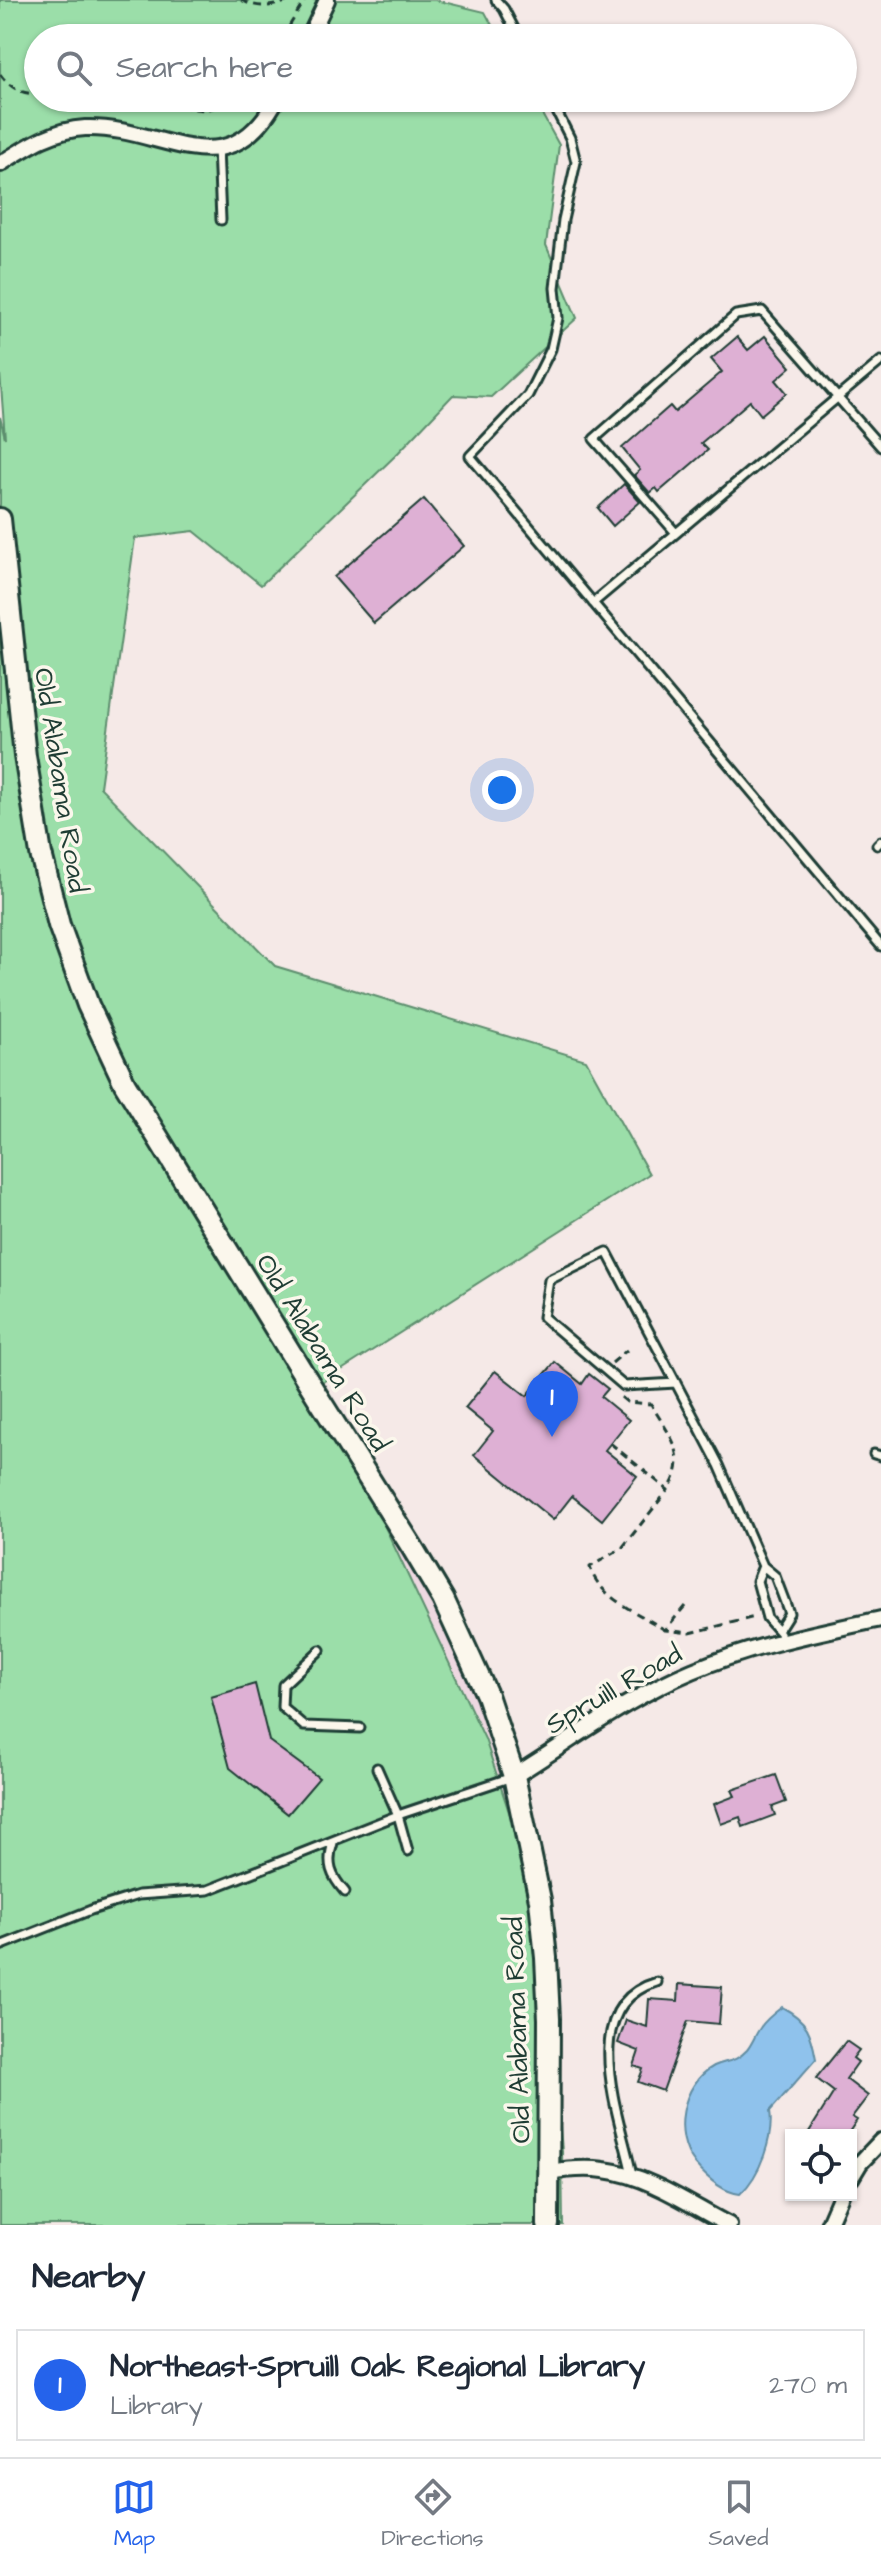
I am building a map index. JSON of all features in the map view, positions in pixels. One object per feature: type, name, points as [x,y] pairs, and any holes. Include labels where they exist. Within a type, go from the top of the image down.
[{"type":"main road","name":"Old Alabama Road","points":[[0,519],[25,756],[41,854],[59,925],[88,1005],[125,1084],[443,1599],[487,1695],[514,1776],[531,1850],[546,1958],[548,2225]]},
{"type":"street","points":[[316,24],[327,0]]},
{"type":"street","points":[[0,164],[40,139],[66,130],[87,128],[107,129],[210,150],[237,144],[258,129],[268,112]]},
{"type":"street","name":"Spruill Road","points":[[514,1776],[653,1689],[728,1656],[781,1635],[881,1619]]},
{"type":"street","points":[[857,2168],[881,2141]]},
{"type":"street","points":[[548,2172],[578,2168],[606,2170],[633,2177],[729,2225]]},
{"type":"street","points":[[828,2225],[838,2201]]},
{"type":"lane","points":[[496,0],[512,24]]},
{"type":"lane","points":[[557,112],[570,138],[576,162],[563,220],[555,288],[558,318],[551,349],[528,395],[470,456],[881,946]]},
{"type":"lane","points":[[218,148],[221,220]]},
{"type":"lane","points":[[676,533],[594,439],[736,315],[762,311],[881,447]]},
{"type":"lane","points":[[593,603],[881,361]]},
{"type":"lane","points":[[676,1383],[624,1386],[543,1317],[549,1280],[607,1252],[676,1383],[726,1479],[763,1566],[775,1576],[789,1613],[781,1635]]},
{"type":"lane","points":[[763,1566],[757,1581],[766,1614],[781,1635]]},
{"type":"lane","points":[[320,1650],[283,1685],[282,1707],[304,1726],[360,1728]]},
{"type":"lane","points":[[377,1768],[398,1815],[408,1851]]},
{"type":"lane","points":[[0,1946],[138,1895],[208,1890],[398,1815],[514,1776]]},
{"type":"lane","points":[[333,1843],[329,1868],[345,1892]]},
{"type":"lane","points":[[633,2177],[611,2093],[611,2032],[623,2003],[645,1986],[657,1982]]},
{"type":"path","points":[[241,0],[254,7],[291,0]]},
{"type":"path","points":[[290,24],[305,0]]},
{"type":"path","points":[[0,74],[6,83],[24,93]]},
{"type":"path","points":[[615,1393],[627,1402],[651,1404],[679,1453],[678,1468],[668,1490],[622,1548],[590,1567],[594,1579],[604,1591],[665,1630],[681,1633],[701,1631],[766,1614]]},
{"type":"path","points":[[610,1443],[668,1490]]},
{"type":"path","points":[[665,1630],[685,1606]]},
{"type":"shaded area","points":[[318,1385],[433,1595],[523,1780],[542,1912],[485,1739]]},
{"type":"green space","points":[[0,0],[435,0],[485,12],[491,24],[24,24],[24,112],[541,112],[559,145],[546,245],[577,318],[491,397],[453,395],[396,455],[261,585],[194,531],[135,538],[100,787],[275,966],[586,1060],[649,1174],[318,1385],[485,1739],[542,1912],[562,2151],[563,2225],[0,2225],[0,417],[5,438],[0,373]]},
{"type":"water","points":[[782,2007],[798,2017],[807,2028],[816,2059],[770,2111],[768,2144],[759,2167],[740,2194],[733,2193],[715,2184],[688,2152],[682,2125],[687,2097],[703,2074],[743,2054],[764,2022]]},
{"type":"building","points":[[765,336],[791,367],[776,380],[787,393],[761,415],[750,401],[701,443],[708,450],[659,492],[656,488],[650,493],[634,475],[640,470],[622,448],[670,406],[675,412],[722,372],[711,359],[737,337],[748,350]]},
{"type":"building","points":[[624,484],[640,502],[613,526],[598,508]]},
{"type":"building","points":[[424,499],[464,546],[374,623],[334,577]]},
{"type":"building","points":[[555,1362],[582,1384],[589,1374],[608,1389],[601,1397],[629,1420],[605,1450],[637,1476],[602,1520],[572,1496],[553,1520],[474,1455],[493,1431],[465,1408],[495,1371],[527,1396]]},
{"type":"building","points":[[255,1684],[269,1741],[319,1778],[288,1814],[230,1768],[211,1697]]},
{"type":"building","points":[[776,1775],[786,1802],[772,1807],[775,1815],[743,1827],[740,1817],[721,1824],[714,1804],[735,1796],[732,1790]]},
{"type":"building","points":[[679,1984],[722,1987],[719,2024],[688,2021],[663,2091],[638,2082],[643,2069],[634,2066],[639,2051],[618,2043],[626,2020],[647,2027],[649,1999],[678,2001]]},
{"type":"building","points":[[846,2041],[859,2050],[853,2058],[858,2062],[846,2079],[868,2096],[852,2117],[857,2120],[851,2129],[811,2129],[834,2092],[816,2078]]},
{"type":"place","name":"Northeast-Spruill Oak Regional Library","points":[[552,1437]]}]
